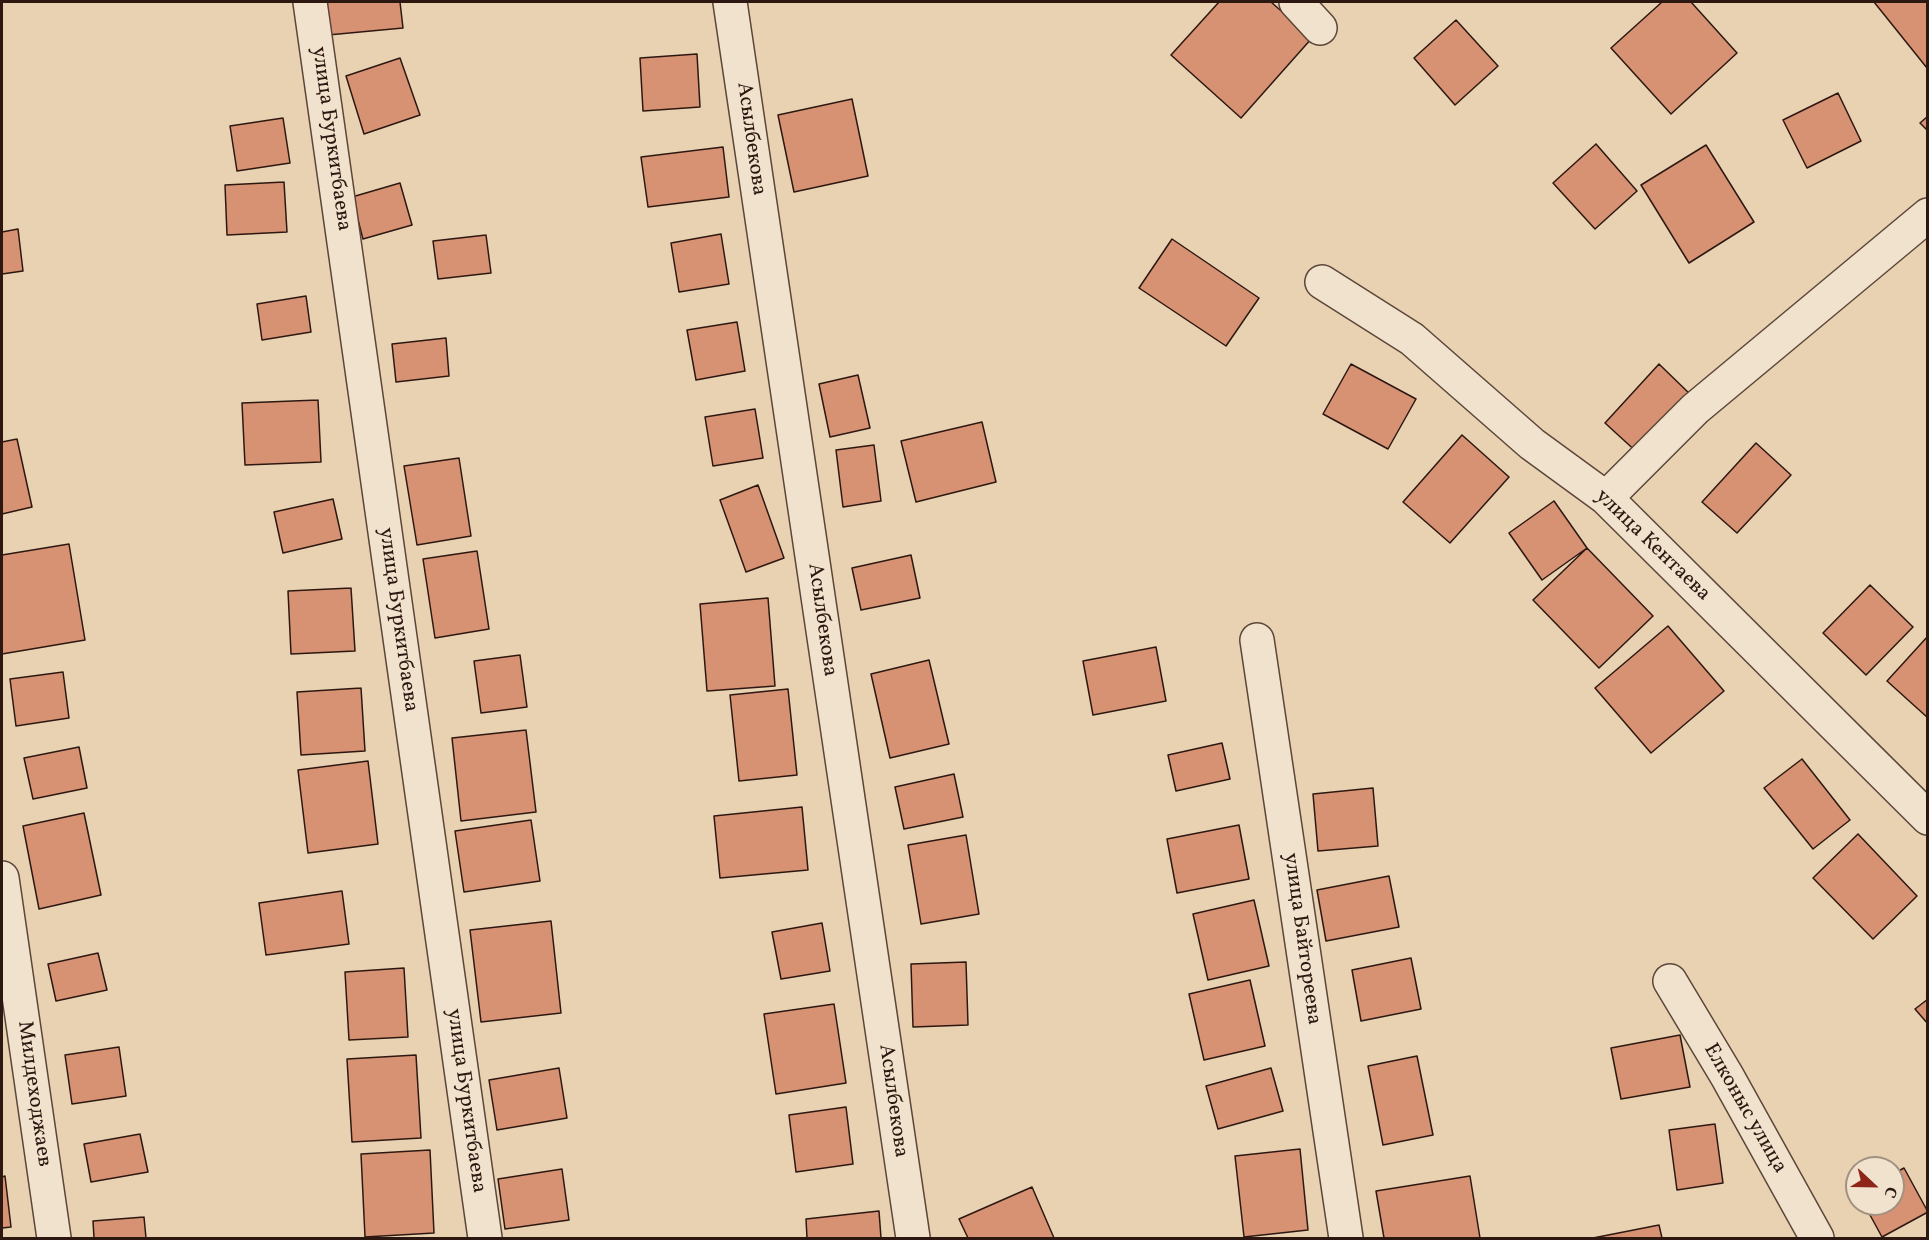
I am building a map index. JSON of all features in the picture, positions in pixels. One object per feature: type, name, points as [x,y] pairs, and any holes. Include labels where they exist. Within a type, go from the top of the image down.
[{"type":"street","name":"улица Буркитбаева","points":[[310,2],[484,1239]]},
{"type":"street","name":"Асылбекова","points":[[730,2],[913,1239]]},
{"type":"street","points":[[1296,2],[1320,28]]},
{"type":"street","points":[[1606,498],[1695,409],[1928,215]]},
{"type":"street","name":"улица Кентаева","points":[[1322,282],[1412,339],[1532,444],[1606,498],[1928,818]]},
{"type":"street","name":"улица Байтореева","points":[[1257,640],[1346,1239]]},
{"type":"street","name":"Милдеходжаев","points":[[2,878],[54,1239]]},
{"type":"street","name":"Елконыс улица","points":[[1670,981],[1727,1076],[1817,1239]]},
{"type":"building","points":[[325,2],[400,2],[403,28],[328,35]]},
{"type":"building","points":[[1219,2],[1271,2],[1312,38],[1241,118],[1171,55]]},
{"type":"building","points":[[1662,2],[1691,2],[1737,53],[1671,114],[1611,48]]},
{"type":"building","points":[[1874,2],[1928,2],[1927,68]]},
{"type":"building","points":[[1456,20],[1498,66],[1455,105],[1414,58]]},
{"type":"building","points":[[697,54],[700,107],[643,111],[640,58]]},
{"type":"building","points":[[400,58],[420,115],[364,134],[346,76]]},
{"type":"building","points":[[1838,93],[1861,141],[1807,168],[1783,120]]},
{"type":"building","points":[[852,99],[868,176],[794,192],[778,115]]},
{"type":"building","points":[[1928,116],[1928,131],[1920,123]]},
{"type":"building","points":[[283,118],[290,163],[237,171],[230,126]]},
{"type":"building","points":[[1596,144],[1637,191],[1595,229],[1553,183]]},
{"type":"building","points":[[1706,145],[1754,222],[1689,263],[1641,185]]},
{"type":"building","points":[[723,147],[729,197],[648,207],[641,157]]},
{"type":"building","points":[[284,182],[287,232],[227,235],[225,185]]},
{"type":"building","points":[[400,183],[412,225],[363,239],[352,197]]},
{"type":"building","points":[[18,229],[23,271],[2,274],[2,232]]},
{"type":"building","points":[[721,234],[729,284],[679,292],[671,243]]},
{"type":"building","points":[[486,235],[491,273],[438,279],[433,241]]},
{"type":"building","points":[[1172,239],[1259,298],[1226,346],[1139,288]]},
{"type":"building","points":[[306,296],[311,332],[262,340],[257,304]]},
{"type":"building","points":[[737,322],[745,371],[696,380],[687,330]]},
{"type":"building","points":[[446,338],[449,376],[396,382],[392,344]]},
{"type":"building","points":[[1351,364],[1416,399],[1388,449],[1323,414]]},
{"type":"building","points":[[1659,364],[1693,397],[1640,455],[1605,423]]},
{"type":"building","points":[[858,375],[870,428],[830,437],[819,384]]},
{"type":"building","points":[[318,400],[321,462],[245,465],[242,403]]},
{"type":"building","points":[[755,409],[763,458],[713,466],[705,417]]},
{"type":"building","points":[[982,422],[996,482],[916,502],[901,441]]},
{"type":"building","points":[[1462,435],[1509,477],[1450,543],[1403,502]]},
{"type":"building","points":[[17,439],[32,507],[2,514],[2,442]]},
{"type":"building","points":[[1756,443],[1791,475],[1737,533],[1702,502]]},
{"type":"building","points":[[874,445],[881,501],[843,507],[836,450]]},
{"type":"building","points":[[459,458],[471,536],[417,545],[404,466]]},
{"type":"building","points":[[758,485],[784,558],[746,572],[720,500]]},
{"type":"building","points":[[333,499],[342,539],[283,553],[274,512]]},
{"type":"building","points":[[1554,501],[1587,548],[1542,580],[1509,533]]},
{"type":"building","points":[[69,544],[85,640],[2,654],[2,555]]},
{"type":"building","points":[[1587,548],[1653,616],[1599,668],[1533,600]]},
{"type":"building","points":[[477,551],[489,629],[435,638],[423,559]]},
{"type":"building","points":[[911,555],[920,598],[861,610],[852,568]]},
{"type":"building","points":[[1870,585],[1913,627],[1866,675],[1823,633]]},
{"type":"building","points":[[351,588],[355,651],[291,654],[288,591]]},
{"type":"building","points":[[768,598],[775,686],[707,691],[700,604]]},
{"type":"building","points":[[1668,626],[1724,691],[1651,753],[1595,688]]},
{"type":"building","points":[[1928,636],[1928,718],[1887,681]]},
{"type":"building","points":[[1156,647],[1166,701],[1093,715],[1083,661]]},
{"type":"building","points":[[520,655],[527,707],[481,713],[474,661]]},
{"type":"building","points":[[929,660],[949,744],[890,758],[871,674]]},
{"type":"building","points":[[63,672],[69,718],[16,726],[10,679]]},
{"type":"building","points":[[361,688],[365,751],[301,755],[297,692]]},
{"type":"building","points":[[788,689],[797,775],[739,781],[730,695]]},
{"type":"building","points":[[526,730],[536,812],[461,821],[452,738]]},
{"type":"building","points":[[1222,743],[1230,779],[1176,791],[1168,755]]},
{"type":"building","points":[[79,747],[87,788],[33,799],[24,758]]},
{"type":"building","points":[[1802,759],[1850,820],[1813,849],[1764,788]]},
{"type":"building","points":[[368,761],[378,844],[308,853],[298,770]]},
{"type":"building","points":[[954,774],[963,817],[904,829],[895,787]]},
{"type":"building","points":[[1373,788],[1378,846],[1318,851],[1313,794]]},
{"type":"building","points":[[802,807],[808,870],[720,878],[714,816]]},
{"type":"building","points":[[84,813],[101,895],[39,909],[23,826]]},
{"type":"building","points":[[531,820],[540,881],[464,892],[455,831]]},
{"type":"building","points":[[1239,825],[1249,879],[1177,893],[1167,839]]},
{"type":"building","points":[[1858,834],[1917,896],[1873,939],[1813,878]]},
{"type":"building","points":[[966,835],[979,914],[921,924],[908,845]]},
{"type":"building","points":[[1389,876],[1399,927],[1326,941],[1317,890]]},
{"type":"building","points":[[342,891],[349,944],[266,955],[259,903]]},
{"type":"building","points":[[1254,900],[1269,966],[1208,980],[1193,914]]},
{"type":"building","points":[[551,921],[561,1013],[481,1022],[470,930]]},
{"type":"building","points":[[822,923],[830,971],[781,979],[772,932]]},
{"type":"building","points":[[98,953],[107,990],[56,1001],[48,964]]},
{"type":"building","points":[[1411,958],[1421,1009],[1361,1021],[1352,970]]},
{"type":"building","points":[[966,962],[968,1025],[913,1027],[911,964]]},
{"type":"building","points":[[404,968],[408,1037],[349,1040],[345,972]]},
{"type":"building","points":[[1250,980],[1265,1046],[1204,1060],[1189,994]]},
{"type":"building","points":[[1928,999],[1928,1024],[1915,1009]]},
{"type":"building","points":[[834,1004],[846,1083],[776,1094],[764,1014]]},
{"type":"building","points":[[1680,1035],[1690,1087],[1621,1099],[1611,1048]]},
{"type":"building","points":[[119,1047],[126,1096],[72,1104],[65,1055]]},
{"type":"building","points":[[416,1055],[421,1138],[352,1142],[347,1059]]},
{"type":"building","points":[[1417,1056],[1433,1135],[1383,1145],[1368,1066]]},
{"type":"building","points":[[559,1068],[567,1118],[497,1130],[489,1080]]},
{"type":"building","points":[[1271,1068],[1283,1111],[1218,1129],[1206,1086]]},
{"type":"building","points":[[846,1107],[853,1164],[796,1172],[789,1115]]},
{"type":"building","points":[[1715,1124],[1723,1183],[1677,1190],[1669,1130]]},
{"type":"building","points":[[140,1134],[148,1172],[91,1182],[84,1144]]},
{"type":"building","points":[[1300,1149],[1308,1230],[1244,1237],[1235,1156]]},
{"type":"building","points":[[430,1150],[434,1233],[365,1237],[361,1154]]},
{"type":"building","points":[[562,1169],[569,1220],[505,1229],[498,1179]]},
{"type":"building","points":[[1905,1170],[1928,1212],[1882,1237],[1871,1216],[1905,1216]]},
{"type":"building","points":[[5,1176],[11,1227],[2,1228],[2,1177]]},
{"type":"building","points":[[1470,1176],[1480,1238],[1384,1238],[1376,1191]]},
{"type":"building","points":[[1032,1187],[1054,1238],[968,1238],[959,1219]]},
{"type":"building","points":[[879,1211],[881,1238],[807,1238],[806,1219]]},
{"type":"building","points":[[144,1217],[146,1238],[94,1238],[93,1221]]},
{"type":"building","points":[[1659,1225],[1662,1238],[1593,1238]]}]
